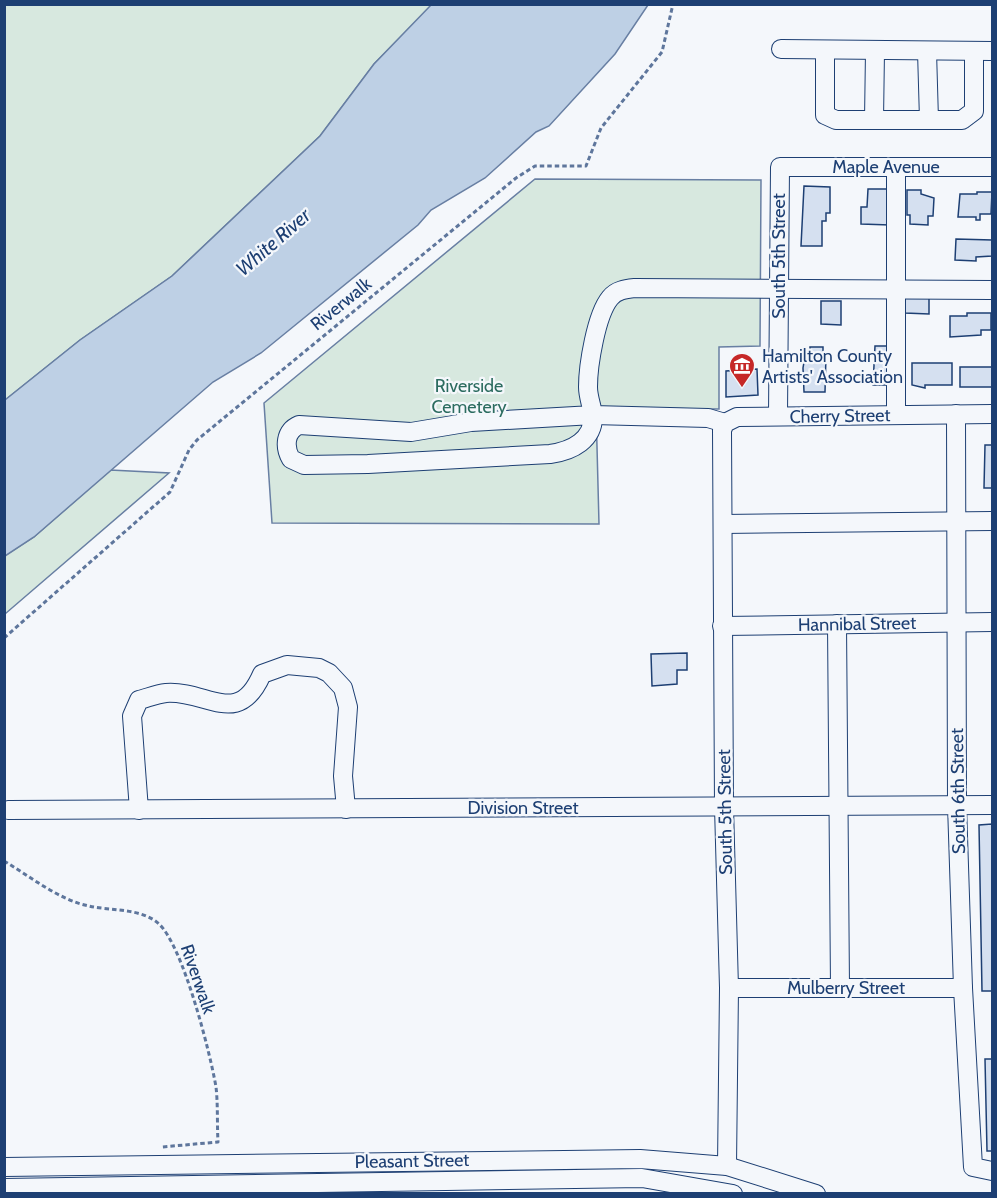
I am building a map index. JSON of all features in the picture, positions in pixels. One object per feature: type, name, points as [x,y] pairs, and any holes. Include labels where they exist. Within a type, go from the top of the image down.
[{"type":"street","points":[[781,49],[983,51],[974,111],[962,120],[836,120],[825,115],[825,51]]},
{"type":"street","points":[[874,120],[875,51]]},
{"type":"street","points":[[927,51],[929,120]]},
{"type":"street","name":"Maple Avenue","points":[[780,167],[993,167]]},
{"type":"street","name":"South 5th Street","points":[[778,416],[780,167]]},
{"type":"street","points":[[896,168],[896,415]]},
{"type":"street","points":[[725,423],[708,418],[593,415],[471,422],[411,432],[299,425],[290,433],[286,446],[291,459],[304,465],[368,464],[550,454],[572,449],[586,438],[593,415],[588,390],[597,334],[605,306],[610,297],[620,290],[635,288],[993,290]]},
{"type":"street","name":"South 6th Street","points":[[956,414],[957,805],[963,988],[973,1167],[993,1171]]},
{"type":"street","name":"Cherry Street","points":[[725,423],[737,417],[993,414]]},
{"type":"street","name":"South 5th Street","points":[[725,423],[720,440],[720,458],[723,524],[724,807],[729,988],[727,1166]]},
{"type":"street","points":[[723,524],[993,521]]},
{"type":"street","name":"Hannibal Street","points":[[722,626],[993,622]]},
{"type":"street","points":[[837,624],[840,988]]},
{"type":"street","points":[[139,810],[132,716],[139,700],[167,693],[228,704],[243,702],[255,691],[262,674],[287,665],[319,668],[329,673],[343,688],[348,707],[343,776],[346,809]]},
{"type":"street","name":"Division Street","points":[[8,810],[993,805]]},
{"type":"street","name":"Mulberry Street","points":[[729,988],[963,988]]},
{"type":"street","name":"Pleasant Street","points":[[4,1167],[640,1159],[727,1166],[816,1194]]},
{"type":"street","name":"Pleasant Street","points":[[4,1188],[642,1178],[733,1194]]},
{"type":"path","name":"Riverwalk","points":[[4,638],[170,492],[189,450],[206,432],[516,178],[535,166],[586,166],[602,128],[662,52],[673,4]]},
{"type":"path","name":"Riverwalk","points":[[4,861],[60,895],[87,906],[138,913],[159,923],[176,947],[189,982],[216,1087],[218,1142]]},
{"type":"green space","points":[[5,5],[432,5],[374,64],[320,136],[172,276],[80,340],[5,400]]},
{"type":"green space","name":"Riverside Cemetery","points":[[535,179],[761,180],[760,346],[719,347],[719,409],[596,408],[599,524],[272,523],[264,403]]},
{"type":"green space","points":[[110,470],[169,473],[5,614],[4,556],[34,537]]},
{"type":"water","name":"White River","points":[[432,4],[648,5],[615,54],[549,126],[536,132],[485,178],[431,210],[418,225],[261,353],[213,382],[34,537],[5,556],[5,400],[80,340],[172,276],[320,136],[374,64]]},
{"type":"building","points":[[804,186],[830,187],[830,213],[826,213],[826,221],[822,221],[822,246],[801,246]]},
{"type":"building","points":[[868,189],[891,189],[890,225],[861,224],[861,207],[867,207]]},
{"type":"building","points":[[907,190],[921,190],[921,194],[934,198],[933,216],[928,216],[928,225],[910,224],[910,215],[907,215]]},
{"type":"building","points":[[977,192],[992,192],[991,214],[980,214],[980,220],[976,220],[976,217],[958,217],[960,194],[977,194]]},
{"type":"building","points":[[956,239],[992,240],[992,256],[976,257],[976,261],[955,260]]},
{"type":"building","points":[[905,297],[929,298],[929,314],[905,313]]},
{"type":"building","points":[[821,301],[841,301],[841,325],[821,324]]},
{"type":"building","points":[[967,313],[991,313],[991,330],[981,330],[981,335],[950,337],[950,316],[967,316]]},
{"type":"building","points":[[875,346],[887,346],[891,385],[873,385]]},
{"type":"building","points":[[810,347],[823,347],[823,355],[826,355],[825,392],[804,392],[803,368],[805,356],[810,356]]},
{"type":"building","points":[[912,363],[952,363],[952,385],[925,385],[925,388],[912,385]]},
{"type":"building","points":[[960,367],[992,367],[992,387],[960,387]]},
{"type":"building","name":"Hamilton County Artists' Association","points":[[757,369],[758,395],[726,397],[726,371]]},
{"type":"building","points":[[985,445],[992,445],[992,488],[984,488]]},
{"type":"building","points":[[687,653],[687,670],[677,670],[677,684],[652,686],[651,654]]},
{"type":"building","points":[[992,824],[992,991],[982,991],[979,825]]},
{"type":"building","points":[[985,1059],[992,1059],[992,1151],[987,1151]]},
{"type":"place","name":"Hamilton County Artists' Association","points":[[742,389]]}]
